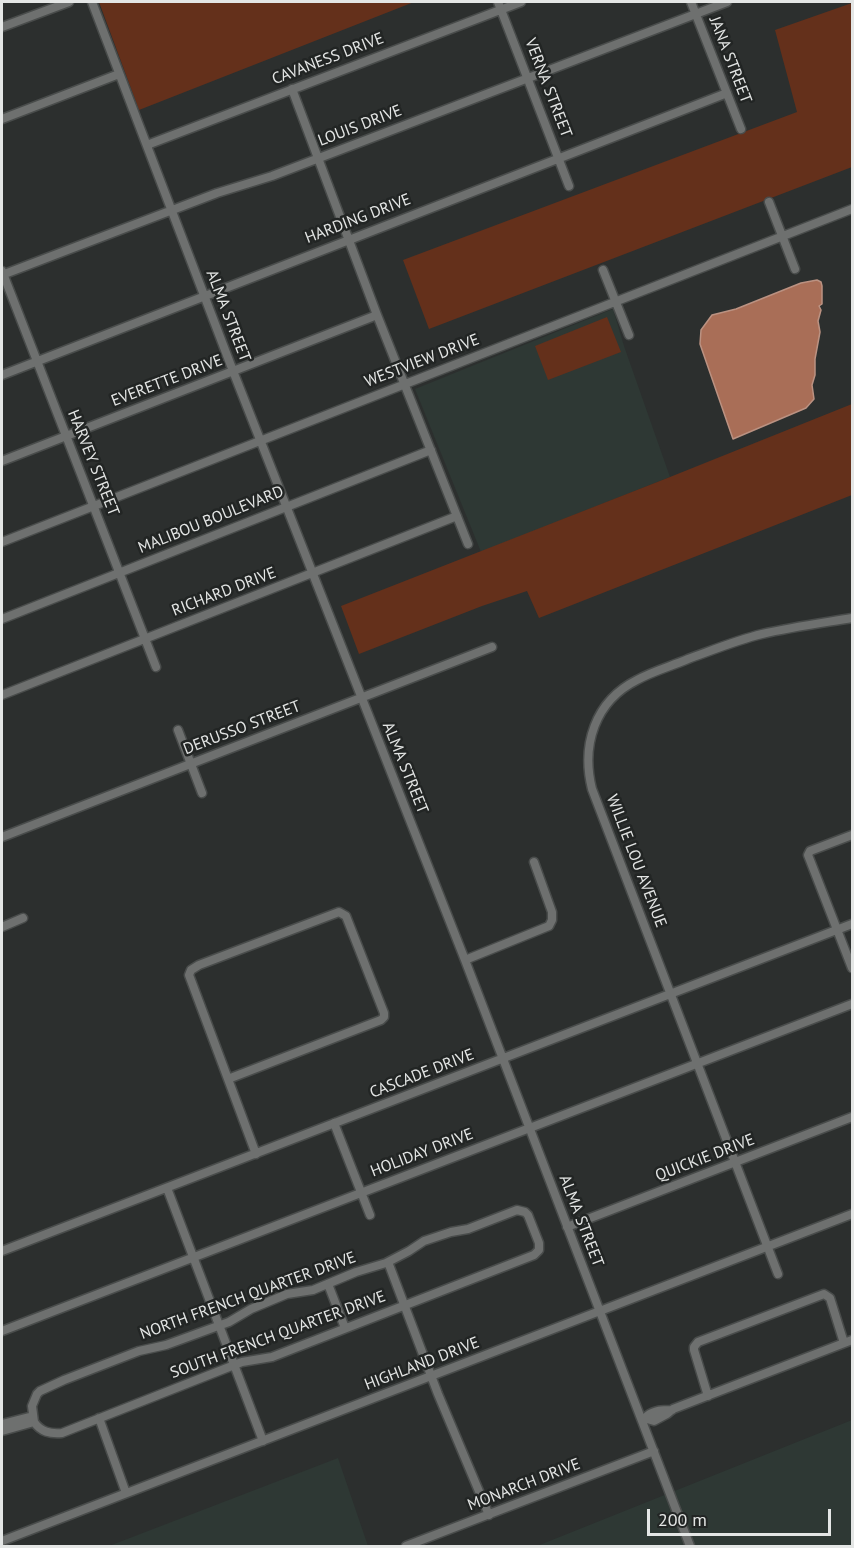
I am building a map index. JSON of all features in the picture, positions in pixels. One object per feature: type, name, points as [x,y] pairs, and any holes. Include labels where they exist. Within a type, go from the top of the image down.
[{"type":"street","points":[[2,27],[69,2]]},
{"type":"street","name":"ALMA STREET","points":[[92,2],[233,371],[644,1420],[690,1546]]},
{"type":"street","name":"CAVANESS DRIVE","points":[[147,145],[292,90],[500,5],[521,2]]},
{"type":"street","name":"JANA STREET","points":[[691,2],[741,129]]},
{"type":"street","name":"LOUIS DRIVE","points":[[2,273],[217,193],[272,176],[727,2]]},
{"type":"street","name":"VERNA STREET","points":[[500,5],[569,186]]},
{"type":"street","points":[[2,119],[119,74]]},
{"type":"street","points":[[292,90],[377,315],[468,544]]},
{"type":"street","name":"HARDING DRIVE","points":[[2,375],[727,93]]},
{"type":"street","points":[[769,202],[795,270]]},
{"type":"street","name":"WESTVIEW DRIVE","points":[[2,542],[852,208]]},
{"type":"street","points":[[603,270],[629,335]]},
{"type":"street","name":"HARVEY STREET","points":[[2,273],[156,666]]},
{"type":"street","name":"EVERETTE DRIVE","points":[[2,461],[377,315]]},
{"type":"street","name":"MALIBOU BOULEVARD","points":[[2,619],[431,450]]},
{"type":"street","name":"RICHARD DRIVE","points":[[2,695],[458,516]]},
{"type":"street","name":"WILLIE LOU AVENUE","points":[[778,1274],[592,789],[588,751],[598,719],[609,702],[627,685],[746,638],[852,618]]},
{"type":"street","name":"DERUSSO STREET","points":[[2,837],[492,646]]},
{"type":"street","points":[[178,730],[202,793]]},
{"type":"street","points":[[852,835],[810,851],[808,855],[852,968]]},
{"type":"street","points":[[465,960],[549,926],[552,912],[534,862]]},
{"type":"street","points":[[228,1079],[384,1017],[346,916],[342,912],[210,961],[191,970],[189,975],[256,1154]]},
{"type":"street","points":[[2,927],[23,918]]},
{"type":"street","name":"CASCADE DRIVE","points":[[2,1251],[852,924]]},
{"type":"street","name":"HOLIDAY DRIVE","points":[[2,1331],[852,1004]]},
{"type":"street","name":"QUICKIE DRIVE","points":[[567,1227],[852,1117]]},
{"type":"street","points":[[334,1123],[370,1215]]},
{"type":"street","points":[[167,1188],[263,1441]]},
{"type":"street","name":"NORTH FRENCH QUARTER DRIVE","points":[[33,1419],[34,1400],[40,1390],[139,1351],[165,1345],[229,1322],[251,1309],[287,1294],[313,1290],[388,1262],[424,1241],[468,1229],[517,1210],[528,1215],[539,1243],[539,1250]]},
{"type":"street","name":"HIGHLAND DRIVE","points":[[2,1541],[852,1214]]},
{"type":"street","name":"SOUTH FRENCH QUARTER DRIVE","points":[[33,1419],[44,1431],[62,1433],[234,1366],[272,1357],[405,1306],[534,1255],[539,1250]]},
{"type":"street","points":[[388,1262],[431,1376],[489,1515]]},
{"type":"street","points":[[328,1284],[345,1328]]},
{"type":"street","points":[[644,1420],[654,1421],[672,1410],[848,1342],[830,1298],[824,1294],[698,1342],[694,1350],[708,1396]]},
{"type":"street","points":[[99,1418],[126,1493]]},
{"type":"street","points":[[2,1424],[33,1419]]},
{"type":"street","points":[[2,1431],[33,1419]]},
{"type":"street","name":"MONARCH DRIVE","points":[[406,1546],[654,1451]]},
{"type":"shaded area","points":[[99,2],[414,2],[139,110]]},
{"type":"shaded area","points":[[852,3],[852,167],[429,329],[403,260],[797,112],[775,30]]},
{"type":"shaded area","points":[[817,280],[822,286],[822,304],[819,306],[821,310],[818,321],[820,332],[812,385],[814,399],[806,408],[733,439],[700,344],[701,330],[712,315],[736,309],[801,283]]},
{"type":"shaded area","points":[[613,309],[670,477],[481,552],[415,389]]},
{"type":"shaded area","points":[[607,317],[621,352],[548,380],[535,346]]},
{"type":"shaded area","points":[[852,404],[852,495],[539,618],[527,591],[359,654],[341,606]]},
{"type":"shaded area","points":[[852,1420],[852,1546],[537,1546]]},
{"type":"shaded area","points":[[338,1458],[368,1546],[109,1546]]}]
